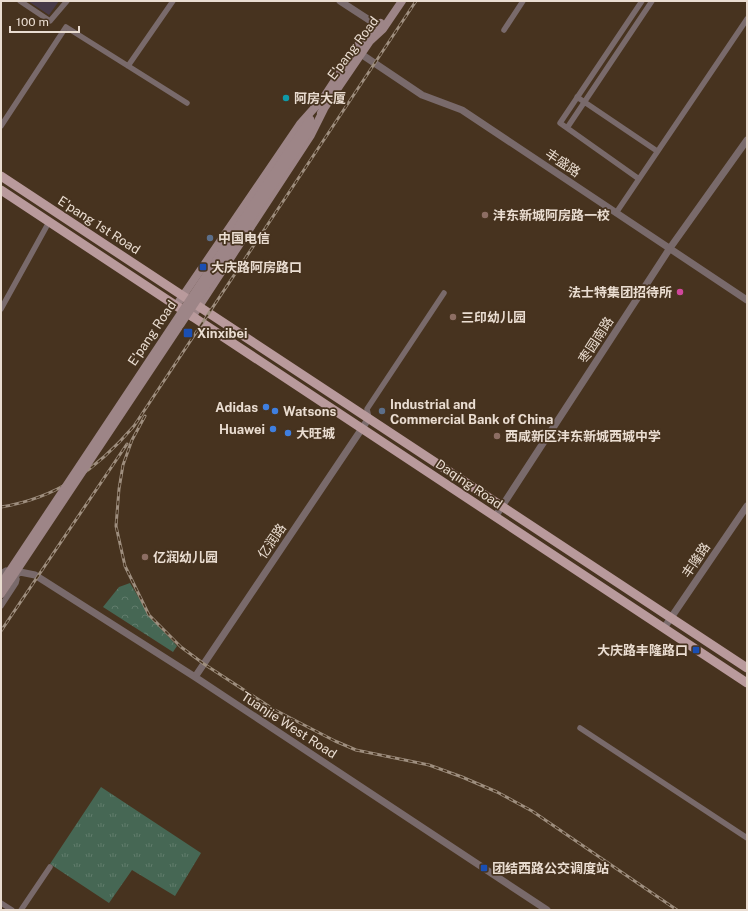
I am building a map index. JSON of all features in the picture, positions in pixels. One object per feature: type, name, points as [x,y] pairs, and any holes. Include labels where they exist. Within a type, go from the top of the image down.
[{"type":"main road","name":"E'pang Road","points":[[1,594],[312,121],[325,96],[364,36],[381,28],[396,1]]},
{"type":"main road","name":"E'pang Road","points":[[192,317],[311,135],[324,109],[370,41],[402,1]]},
{"type":"main road","name":"E'pang Road","points":[[176,306],[300,124],[325,96]]},
{"type":"main road","name":"E'pang Road","points":[[1,584],[312,121],[324,109]]},
{"type":"main road","name":"E'pang 1st Road","points":[[1,176],[183,296]]},
{"type":"main road","points":[[9,195],[16,186]]},
{"type":"main road","name":"E'pang 1st Road","points":[[1,190],[176,306]]},
{"type":"main road","name":"Daqing Road","points":[[183,296],[747,668]]},
{"type":"main road","name":"Daqing Road","points":[[176,306],[747,683]]},
{"type":"street","points":[[20,1],[50,21],[67,1]]},
{"type":"street","points":[[128,66],[173,1]]},
{"type":"street","points":[[340,1],[381,28]]},
{"type":"street","points":[[504,30],[523,1]]},
{"type":"street","points":[[638,179],[560,123],[642,1]]},
{"type":"street","points":[[567,128],[652,1]]},
{"type":"street","points":[[630,18],[637,22]]},
{"type":"street","points":[[616,212],[747,19]]},
{"type":"street","points":[[1,126],[66,26],[187,104]]},
{"type":"street","points":[[608,52],[615,56]]},
{"type":"street","name":"丰盛路","points":[[361,54],[422,95],[462,110],[747,300]]},
{"type":"street","points":[[592,75],[599,80]]},
{"type":"street","points":[[577,97],[658,151]]},
{"type":"street","name":"枣园南路","points":[[495,517],[670,248],[747,140]]},
{"type":"street","points":[[1,309],[49,222]]},
{"type":"street","points":[[369,418],[367,409],[444,293]]},
{"type":"street","name":"亿润路","points":[[195,677],[369,418]]},
{"type":"street","name":"丰隆路","points":[[664,628],[747,506]]},
{"type":"street","points":[[1,573],[6,570],[12,573],[17,579],[1,606]]},
{"type":"street","name":"Tuanjie West Road","points":[[14,576],[20,572],[35,575],[195,677],[547,910]]},
{"type":"street","points":[[580,728],[747,838]]},
{"type":"street","points":[[21,910],[50,867]]},
{"type":"street","points":[[1,903],[12,910]]},
{"type":"shaded area","points":[[28,1],[59,1],[49,15]]},
{"type":"green space","points":[[130,583],[151,618],[177,646],[173,652],[103,607],[119,587]]},
{"type":"green space","points":[[101,787],[201,853],[175,896],[132,870],[109,903],[50,864]]},
{"type":"railway","points":[[1,507],[40,497],[75,479],[105,456],[134,426],[416,1]]},
{"type":"railway","points":[[145,416],[132,440],[123,465],[119,489],[116,526],[125,566],[149,615],[181,647],[204,664],[273,709],[335,741],[356,750],[429,765],[497,792],[532,811],[677,910]]},
{"type":"railway","points":[[1,631],[127,444]]},
{"type":"place","name":"阿房大厦","points":[[286,98]]},
{"type":"place","name":"沣东新城阿房路一校","points":[[485,215]]},
{"type":"place","name":"中国电信","points":[[210,238]]},
{"type":"place","name":"大庆路阿房路口","points":[[203,267]]},
{"type":"place","name":"法士特集团招待所","points":[[680,292]]},
{"type":"place","name":"三印幼儿园","points":[[453,317]]},
{"type":"place","name":"Xinxibei","points":[[188,333]]},
{"type":"place","name":"Adidas","points":[[266,407]]},
{"type":"place","name":"Watsons","points":[[275,411]]},
{"type":"place","name":"Industrial and Commercial Bank of China","points":[[382,411]]},
{"type":"place","name":"Huawei","points":[[273,429]]},
{"type":"place","name":"大旺城","points":[[288,433]]},
{"type":"place","name":"西咸新区沣东新城西城中学","points":[[497,436]]},
{"type":"place","name":"亿润幼儿园","points":[[145,557]]},
{"type":"place","name":"大庆路丰隆路口","points":[[696,650]]},
{"type":"place","name":"团结西路公交调度站","points":[[484,868]]}]
